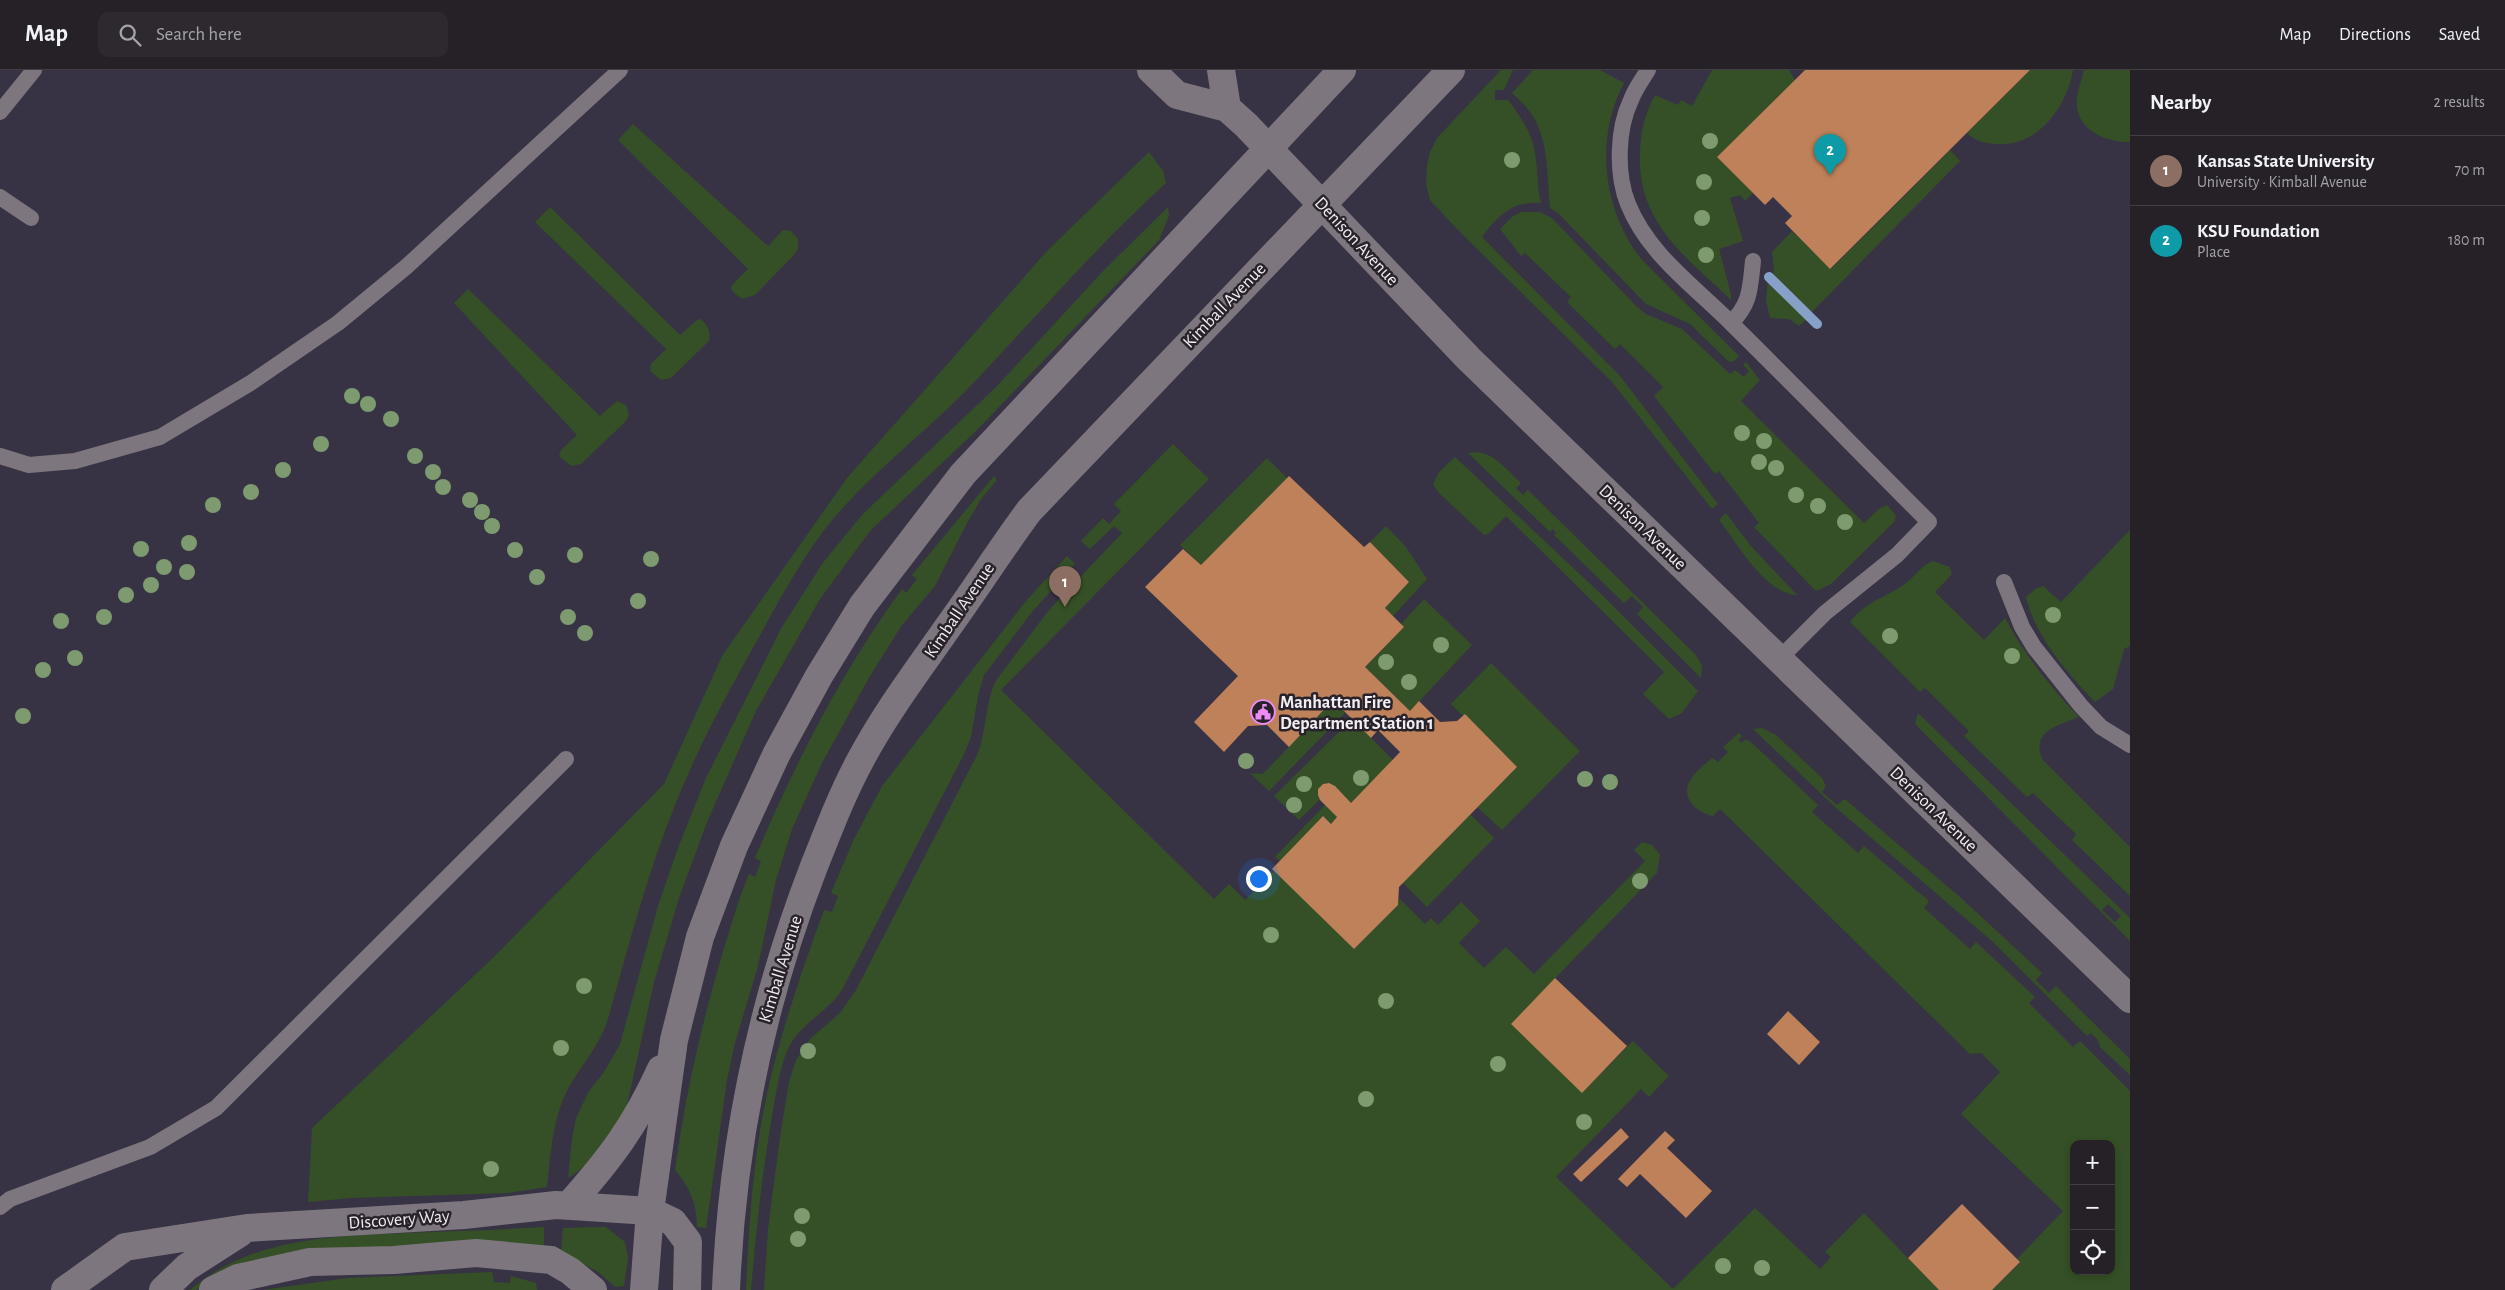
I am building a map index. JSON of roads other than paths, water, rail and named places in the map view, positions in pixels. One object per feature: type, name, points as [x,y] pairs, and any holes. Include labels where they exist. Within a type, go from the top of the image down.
[{"type":"main road","name":"Denison Avenue","points":[[1151,70],[1177,95],[1227,108],[1270,149],[1469,360],[2130,1000]]},
{"type":"main road","points":[[1221,70],[1227,108]]},
{"type":"main road","points":[[644,1290],[650,1211],[674,1040],[700,937],[734,846],[777,753],[819,676],[862,606],[963,474],[1270,149],[1342,70]]},
{"type":"main road","name":"Kimball Avenue","points":[[726,1290],[736,1165],[749,1087],[774,980],[795,915],[839,802],[884,718],[990,563],[1029,511],[1233,295],[1323,205],[1451,70]]},
{"type":"main road","points":[[568,1205],[608,1161],[626,1135],[645,1103],[674,1040]]},
{"type":"main road","name":"Discovery Way","points":[[65,1290],[125,1247],[247,1228],[464,1215],[568,1205],[650,1211],[673,1222],[688,1242],[687,1290]]},
{"type":"main road","points":[[163,1290],[187,1267],[247,1228]]},
{"type":"main road","points":[[213,1290],[238,1278],[310,1262],[394,1260],[476,1253],[551,1260],[570,1271],[593,1290]]},
{"type":"lane","points":[[0,112],[34,70]]},
{"type":"lane","points":[[0,456],[29,465],[75,460],[160,438],[252,382],[338,323],[406,267],[620,70]]},
{"type":"lane","points":[[1648,70],[1630,101],[1621,134],[1621,169],[1628,202],[1642,233],[1666,262],[1731,323],[1929,522],[1897,555],[1826,613],[1779,659]]},
{"type":"lane","points":[[0,197],[32,218]]},
{"type":"lane","points":[[1731,323],[1742,312],[1748,300],[1753,261]]},
{"type":"lane","points":[[2004,582],[2022,627],[2034,647],[2101,727],[2130,745]]},
{"type":"lane","points":[[0,1207],[10,1199],[150,1147],[216,1108],[566,759]]},
{"type":"waterway","points":[[1769,277],[1817,324]]},
{"type":"place","name":"KSU Foundation","points":[[1830,175]]},
{"type":"place","name":"Kansas State University","points":[[1065,607]]},
{"type":"place","name":"Manhattan Fire Department Station 1","points":[[1263,712]]}]
